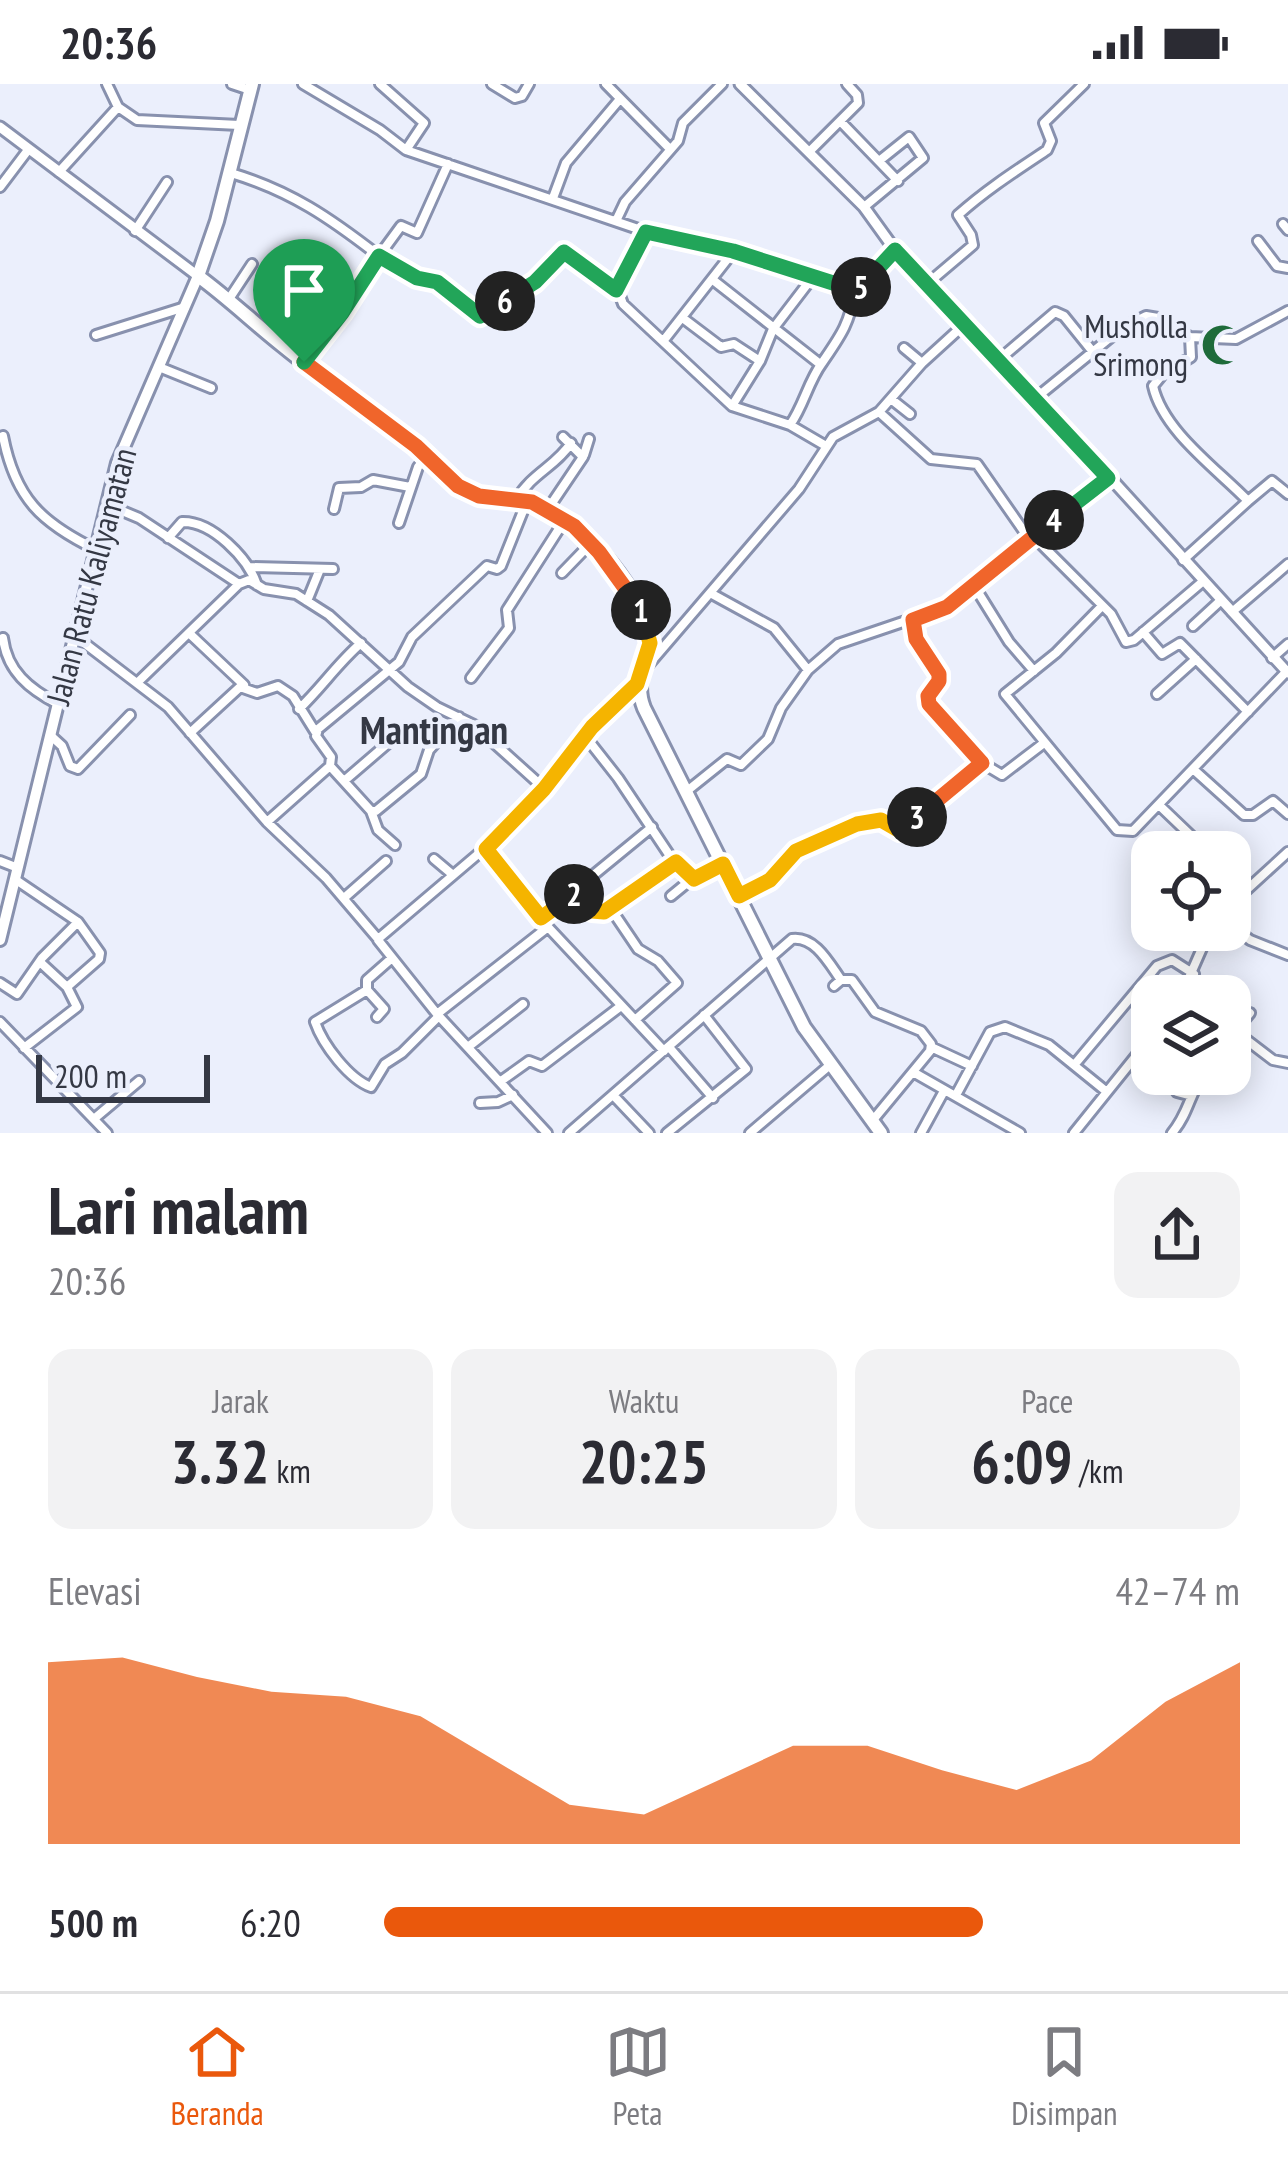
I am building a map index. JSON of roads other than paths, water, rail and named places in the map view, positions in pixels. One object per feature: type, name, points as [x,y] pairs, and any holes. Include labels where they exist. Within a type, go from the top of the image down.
[{"type":"main road","name":"Jalan Ratu Kaliyamatan","points":[[0,940],[117,464],[198,276],[251,87]]},
{"type":"main road","points":[[198,276],[423,452],[458,486],[548,509],[591,543],[644,616],[650,643],[638,680],[641,702],[804,1027],[877,1127]]},
{"type":"street","points":[[107,84],[118,107],[139,121],[239,125]]},
{"type":"street","points":[[232,84],[251,87]]},
{"type":"street","points":[[302,84],[406,150],[646,232],[733,251],[855,290]]},
{"type":"street","points":[[380,84],[424,123],[406,150]]},
{"type":"street","points":[[493,84],[515,98],[529,84]]},
{"type":"street","points":[[606,84],[670,149]]},
{"type":"street","points":[[616,220],[625,202],[678,141],[682,124],[722,84]]},
{"type":"street","points":[[740,84],[864,207],[895,250],[1001,358],[1287,673],[1132,830],[1117,830],[1006,696],[1102,606]]},
{"type":"street","points":[[809,152],[859,99],[847,84]]},
{"type":"street","points":[[927,284],[973,244],[958,215],[982,198],[991,184],[1047,151],[1051,141],[1044,123],[1084,84]]},
{"type":"street","points":[[553,198],[566,163],[620,99]]},
{"type":"street","points":[[58,174],[118,107]]},
{"type":"street","points":[[841,122],[898,181]]},
{"type":"street","points":[[0,127],[198,276]]},
{"type":"street","points":[[864,207],[923,160],[913,138],[905,138],[879,161]]},
{"type":"street","points":[[0,188],[28,149]]},
{"type":"street","points":[[304,362],[400,227],[417,233],[448,164]]},
{"type":"street","points":[[229,173],[291,195],[347,229],[379,256],[417,278],[437,282],[480,316],[535,282],[564,252],[616,290],[622,304],[732,406],[790,425],[826,446]]},
{"type":"street","points":[[135,231],[166,182]]},
{"type":"street","points":[[616,290],[646,232]]},
{"type":"street","points":[[1258,241],[1277,266],[1288,268]]},
{"type":"street","points":[[790,425],[805,403],[820,364],[844,334],[855,290],[895,250]]},
{"type":"street","points":[[664,340],[733,251]]},
{"type":"street","points":[[229,298],[252,264]]},
{"type":"street","points":[[732,406],[773,329],[812,278]]},
{"type":"street","points":[[713,280],[820,364]]},
{"type":"street","points":[[96,334],[185,307]]},
{"type":"street","points":[[1037,397],[1122,328],[1146,316],[1190,337],[1245,337],[1288,311]]},
{"type":"street","points":[[1001,358],[1055,312],[1064,316],[1093,352]]},
{"type":"street","points":[[684,319],[721,347],[734,344],[760,361]]},
{"type":"street","points":[[378,939],[486,849],[544,789],[584,736],[638,680],[799,489],[839,432],[879,412],[967,322]]},
{"type":"street","points":[[1190,337],[1191,357],[1162,375],[1153,389],[1177,429],[1248,501]]},
{"type":"street","points":[[904,348],[922,363]]},
{"type":"street","points":[[158,367],[211,388]]},
{"type":"street","points":[[891,399],[910,414]]},
{"type":"street","points":[[879,412],[931,459],[976,464],[1032,538],[1114,617],[1126,642],[1201,583]]},
{"type":"street","points":[[3,436],[13,478],[28,500],[52,526],[98,550]]},
{"type":"street","points":[[548,509],[590,439]]},
{"type":"street","points":[[316,734],[390,671],[406,653],[412,637],[487,566],[501,566],[531,478],[560,457],[567,440],[584,455]]},
{"type":"street","points":[[399,523],[423,452]]},
{"type":"street","points":[[686,791],[728,759],[741,765],[756,752],[808,670],[838,644],[881,626],[938,613],[1108,478]]},
{"type":"street","points":[[334,509],[339,488],[361,487],[373,480],[410,487]]},
{"type":"street","points":[[1182,561],[1272,482],[1288,494]]},
{"type":"street","points":[[108,505],[134,515],[239,584]]},
{"type":"street","points":[[471,678],[509,628],[507,610],[565,520]]},
{"type":"street","points":[[168,538],[182,522],[209,530],[250,567],[257,585]]},
{"type":"street","points":[[562,573],[591,543]]},
{"type":"street","points":[[1231,613],[1288,564]]},
{"type":"street","points":[[250,567],[333,569]]},
{"type":"street","points":[[307,601],[320,568]]},
{"type":"street","points":[[139,682],[239,584],[249,580],[307,601],[437,707],[474,725],[544,789]]},
{"type":"street","points":[[973,584],[1034,671]]},
{"type":"street","points":[[712,594],[770,626],[808,670]]},
{"type":"street","points":[[1193,626],[1219,602]]},
{"type":"street","points":[[913,620],[916,639],[939,674],[929,704],[982,763],[1002,775],[1044,742]]},
{"type":"street","points":[[1143,632],[1162,654],[1179,643],[1248,712]]},
{"type":"street","points":[[190,634],[257,693],[285,688],[331,757],[330,766],[267,822]]},
{"type":"street","points":[[75,636],[139,682],[344,898],[438,1015],[543,1129],[531,1133]]},
{"type":"street","points":[[3,638],[16,672],[58,704]]},
{"type":"street","points":[[299,709],[328,680],[334,666],[361,644]]},
{"type":"street","points":[[1272,658],[1288,644]]},
{"type":"street","points":[[1157,694],[1196,659]]},
{"type":"street","points":[[190,733],[223,700],[245,686]]},
{"type":"street","points":[[49,734],[77,770],[130,715]]},
{"type":"street","points":[[371,811],[384,807],[421,774],[429,750],[459,717]]},
{"type":"street","points":[[579,717],[592,727]]},
{"type":"street","points":[[344,781],[401,732]]},
{"type":"street","points":[[584,736],[674,862],[694,878]]},
{"type":"street","points":[[739,896],[770,880],[796,851],[857,824],[881,820],[900,831],[982,763]]},
{"type":"street","points":[[330,766],[395,845]]},
{"type":"street","points":[[1193,769],[1244,815],[1253,815],[1273,801],[1288,814]]},
{"type":"street","points":[[1160,806],[1186,831]]},
{"type":"street","points":[[367,990],[315,1024],[367,1088],[374,1085],[385,1064],[438,1015],[652,827]]},
{"type":"street","points":[[486,849],[545,923],[713,1098]]},
{"type":"street","points":[[1251,885],[1288,852]]},
{"type":"street","points":[[434,859],[453,875]]},
{"type":"street","points":[[0,861],[78,922],[100,957],[67,987]]},
{"type":"street","points":[[344,898],[386,861]]},
{"type":"street","points":[[572,894],[595,913],[611,909],[674,862]]},
{"type":"street","points":[[671,896],[723,864]]},
{"type":"street","points":[[611,909],[638,949],[664,966],[677,983],[634,1020]]},
{"type":"street","points":[[0,983],[17,994],[78,922]]},
{"type":"street","points":[[569,1133],[792,939],[812,944],[837,983],[854,982],[881,1017],[921,1031],[931,1048],[972,1066]]},
{"type":"street","points":[[1251,940],[1288,956]]},
{"type":"street","points":[[1075,1064],[1157,966],[1172,961],[1194,974],[1202,951]]},
{"type":"street","points":[[377,1017],[384,1009],[367,990],[367,980],[392,958]]},
{"type":"street","points":[[24,1048],[78,1004],[41,963]]},
{"type":"street","points":[[468,1046],[523,1004]]},
{"type":"street","points":[[501,1081],[529,1061],[542,1066],[621,1006]]},
{"type":"street","points":[[667,1133],[746,1070],[704,1015]]},
{"type":"street","points":[[0,1022],[107,1133]]},
{"type":"street","points":[[956,1095],[990,1032],[1004,1027],[1030,1034],[1107,1092]]},
{"type":"street","points":[[1251,1046],[1273,1060],[1288,1063]]},
{"type":"street","points":[[877,1127],[931,1048]]},
{"type":"street","points":[[1074,1133],[1131,1062]]},
{"type":"street","points":[[749,1133],[830,1065]]},
{"type":"street","points":[[914,1072],[1020,1133]]},
{"type":"street","points":[[94,1118],[140,1081]]},
{"type":"street","points":[[921,1133],[944,1090]]},
{"type":"street","points":[[480,1103],[513,1095]]},
{"type":"street","points":[[613,1095],[649,1133]]},
{"type":"street","points":[[1172,1133],[1188,1113],[1192,1096],[1188,1095]]},
{"type":"place","name":"Musholla Srimong","points":[[1222,345]]},
{"type":"district","name":"Mantingan","points":[[434,730]]}]
